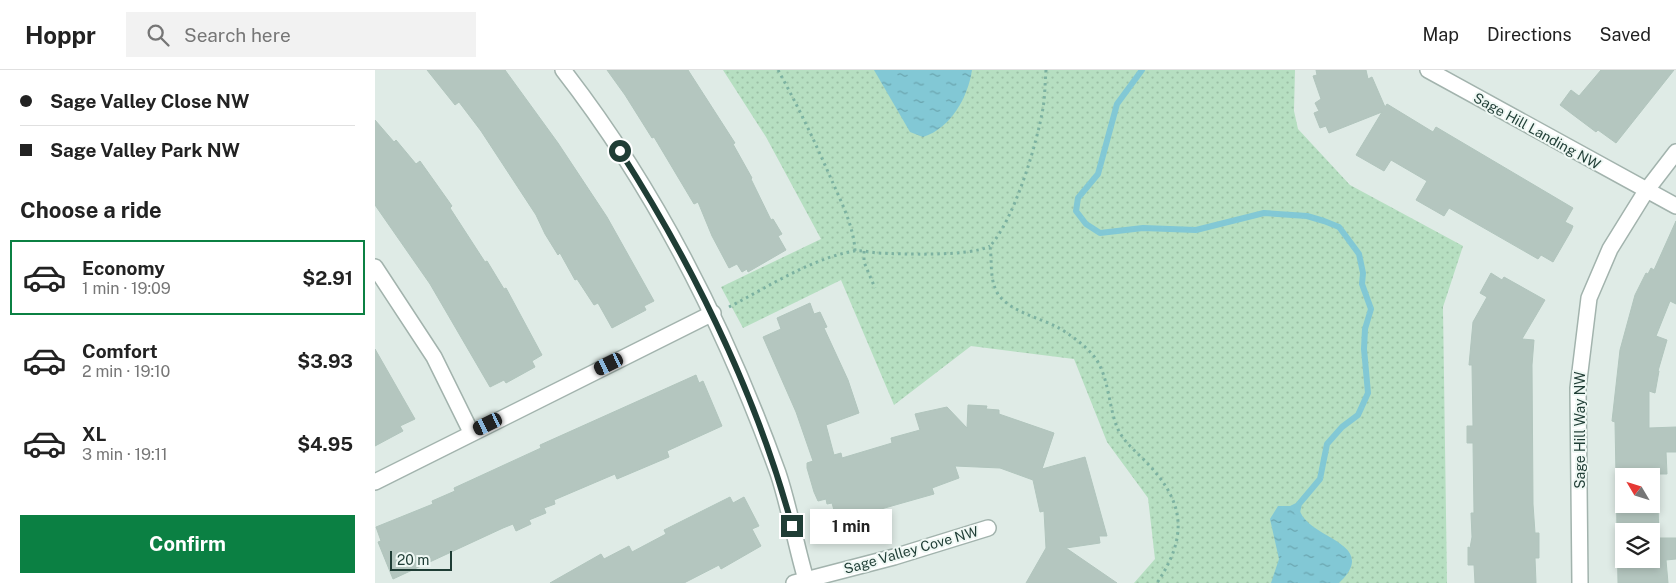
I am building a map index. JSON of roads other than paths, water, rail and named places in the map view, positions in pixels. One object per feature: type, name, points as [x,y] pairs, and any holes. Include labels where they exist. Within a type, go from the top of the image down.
[{"type":"street","points":[[563,70],[592,107],[657,210],[713,313],[778,474],[802,581]]},
{"type":"street","name":"Sage Hill Landing NW","points":[[1428,70],[1676,206]]},
{"type":"street","name":"Sage Hill Way NW","points":[[1581,583],[1577,388],[1589,298],[1610,249],[1646,191],[1676,152]]},
{"type":"street","points":[[375,267],[434,357],[471,432]]},
{"type":"street","points":[[375,482],[471,432],[713,313]]},
{"type":"street","name":"Sage Valley Cove NW","points":[[802,581],[894,557],[988,528]]},
{"type":"water","points":[[874,70],[972,70],[967,91],[957,110],[942,127],[923,137],[910,132]]},
{"type":"water","points":[[1296,503],[1299,504],[1302,516],[1311,525],[1346,548],[1352,557],[1350,569],[1339,583],[1271,583],[1279,559],[1270,519],[1278,506],[1290,506]]},
{"type":"waterway","points":[[1142,70],[1117,104],[1098,174],[1078,198],[1076,211],[1086,224],[1100,233],[1143,228],[1196,230],[1264,213],[1307,216],[1339,227],[1359,254],[1363,273],[1362,284],[1371,309],[1365,329],[1364,349],[1368,393],[1358,415],[1342,427],[1327,444],[1320,479],[1299,504],[1297,512]]}]
